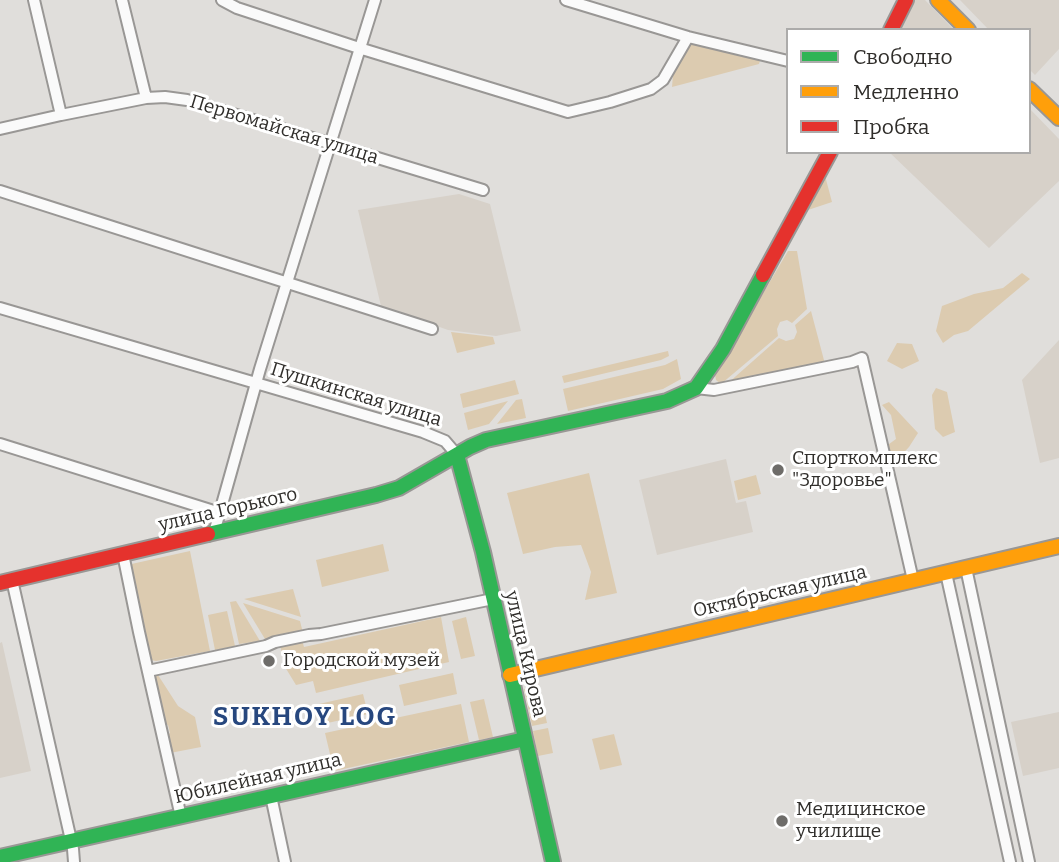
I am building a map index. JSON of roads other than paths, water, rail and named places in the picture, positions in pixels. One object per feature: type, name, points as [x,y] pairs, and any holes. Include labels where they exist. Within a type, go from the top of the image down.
[{"type":"street","points":[[33,0],[61,115]]},
{"type":"street","points":[[122,0],[146,98]]},
{"type":"street","points":[[222,0],[237,8],[359,48],[568,112],[611,103],[651,89],[663,80],[688,37]]},
{"type":"street","points":[[215,533],[256,384],[375,0]]},
{"type":"street","points":[[566,0],[688,37],[786,61]]},
{"type":"street","points":[[892,28],[906,0]]},
{"type":"street","points":[[938,0],[966,28]]},
{"type":"street","points":[[1031,91],[1059,118]]},
{"type":"street","name":"Первомайская улица","points":[[0,129],[146,98],[165,97],[187,100],[483,190]]},
{"type":"street","points":[[696,388],[723,349],[829,154]]},
{"type":"street","points":[[0,191],[432,329]]},
{"type":"street","name":"Пушкинская улица","points":[[0,308],[423,432],[444,441],[457,455]]},
{"type":"street","points":[[457,455],[486,440],[667,401],[696,388],[714,390],[862,358],[913,580]]},
{"type":"street","points":[[0,444],[220,513]]},
{"type":"street","name":"улица Горького","points":[[6,581],[376,495],[399,488],[457,455]]},
{"type":"street","name":"улица Кирова","points":[[457,455],[553,862]]},
{"type":"street","name":"Октябрьская улица","points":[[510,675],[1059,546]]},
{"type":"street","points":[[123,554],[181,817]]},
{"type":"street","points":[[966,568],[1029,862]]},
{"type":"street","points":[[946,573],[1010,862]]},
{"type":"street","points":[[6,581],[74,862]]},
{"type":"street","points":[[148,671],[275,642],[493,599]]},
{"type":"street","name":"Юбилейная улица","points":[[0,857],[525,739]]},
{"type":"street","points":[[271,796],[285,862]]},
{"type":"place","name":"Спорткомплекс \"Здоровье\"","points":[[778,470]]},
{"type":"place","name":"Городской музей","points":[[269,661]]},
{"type":"place","name":"Медицинское училище","points":[[782,821]]},
{"type":"district","name":"SUKHOY LOG","points":[[305,718]]}]
